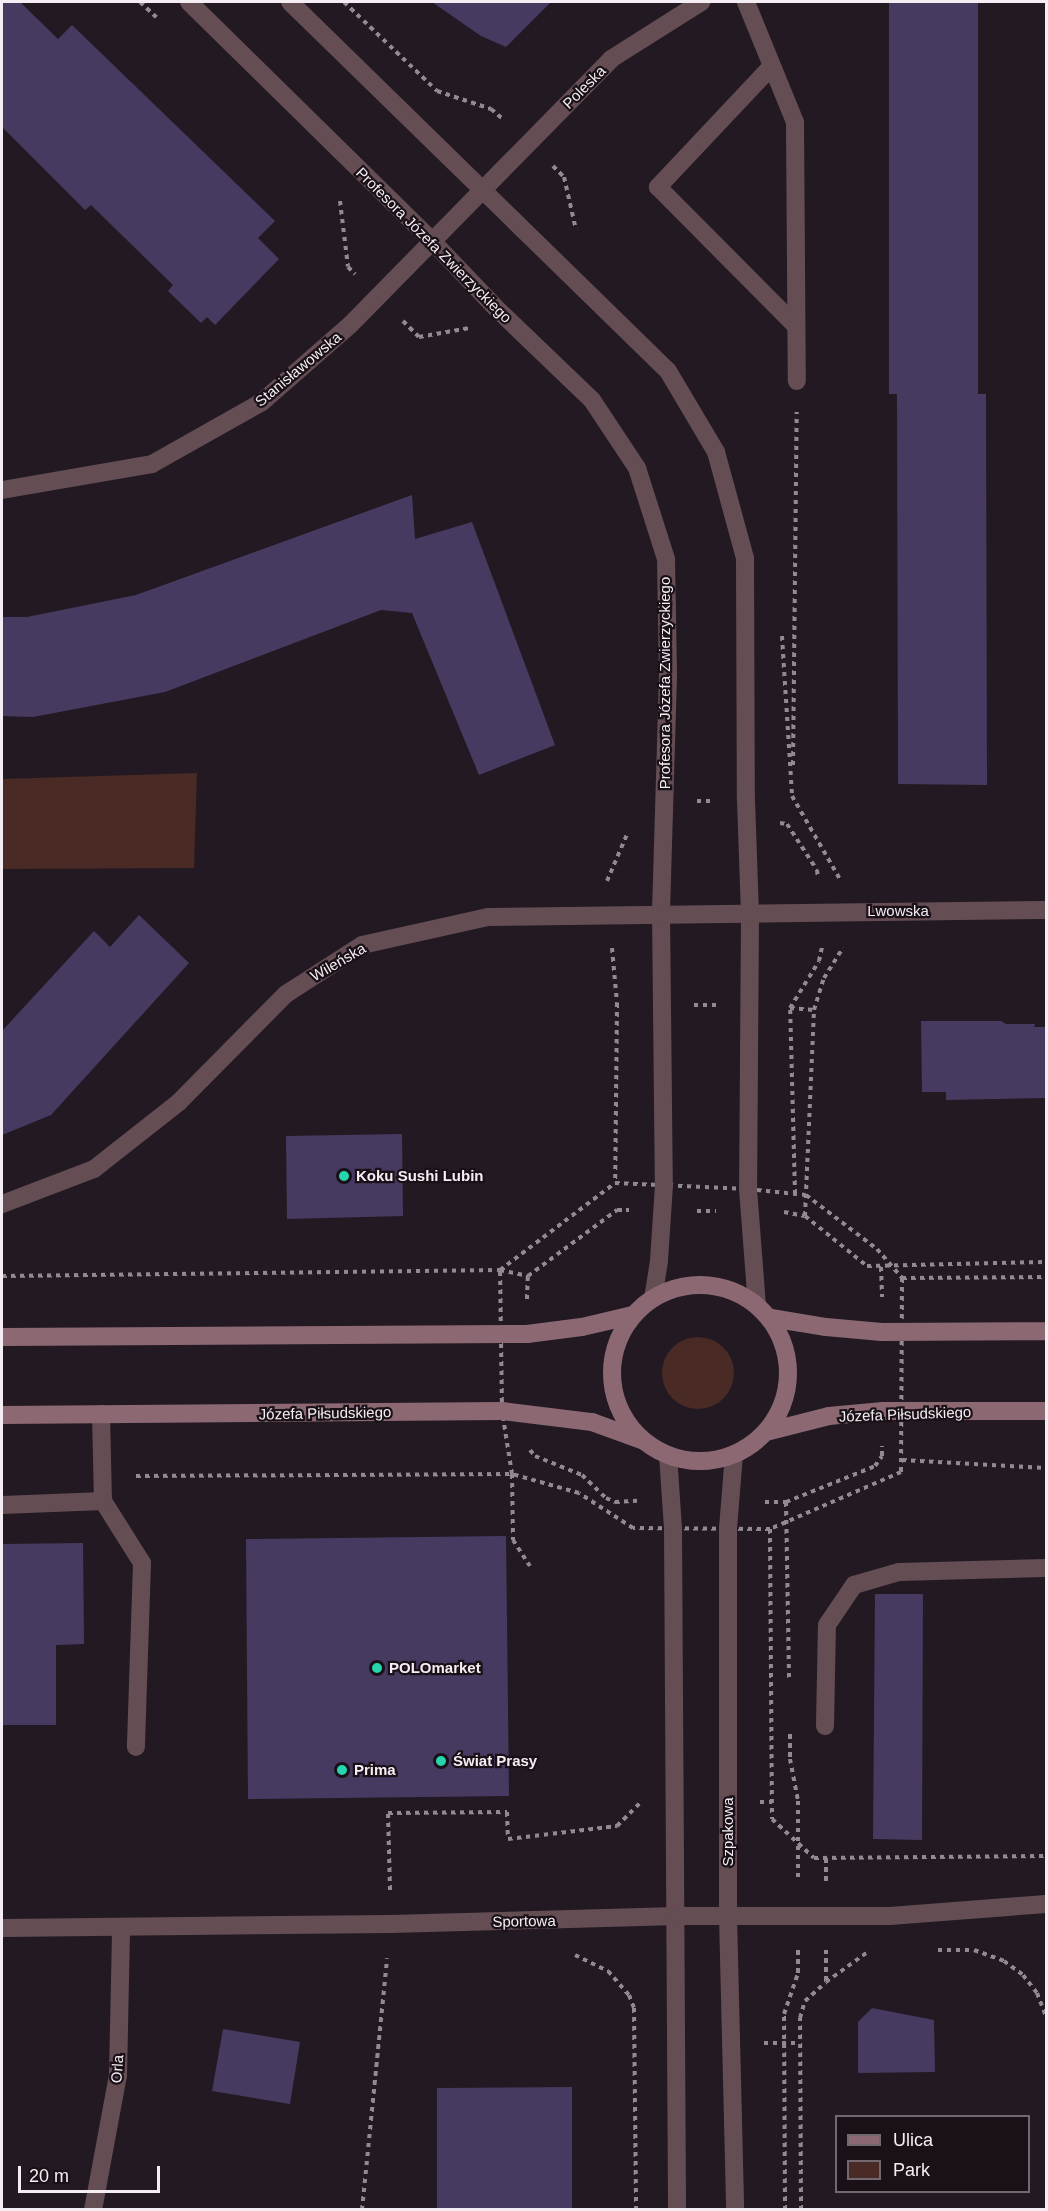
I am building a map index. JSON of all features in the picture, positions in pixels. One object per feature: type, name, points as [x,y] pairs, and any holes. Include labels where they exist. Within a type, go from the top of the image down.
[{"type":"street","name":"Profesora Józefa Zwierzyckiego","points":[[189,2],[432,241],[495,307],[592,400],[638,468],[666,559],[668,676],[661,914],[664,1185],[653,1298]]},
{"type":"street","points":[[290,2],[668,371],[716,452],[745,558],[746,800],[750,915],[748,1189],[758,1305]]},
{"type":"street","name":"Poleska","points":[[481,190],[611,60],[701,2]]},
{"type":"street","points":[[746,2],[795,122],[797,381]]},
{"type":"street","points":[[771,67],[658,187],[796,326]]},
{"type":"street","name":"Stanisławowska","points":[[2,490],[152,464],[262,402],[378,297],[481,190]]},
{"type":"street","name":"Lwowska","points":[[750,915],[825,911],[1047,910]]},
{"type":"street","name":"Wileńska","points":[[2,1204],[94,1169],[179,1102],[286,994],[362,945],[488,917],[609,913],[750,915]]},
{"type":"street","points":[[707,1284],[734,1290],[758,1305],[771,1318],[785,1346],[789,1376],[783,1406],[766,1432],[751,1445],[734,1454],[712,1461],[690,1461],[668,1455],[644,1441],[626,1420],[614,1394],[612,1366],[618,1339],[633,1315],[653,1298],[679,1287],[707,1284]]},
{"type":"street","points":[[2,1337],[527,1334],[582,1327],[633,1315]]},
{"type":"street","points":[[771,1318],[826,1328],[882,1332],[1047,1331]]},
{"type":"street","name":"Józefa Piłsudskiego","points":[[2,1415],[502,1411],[592,1422],[644,1441]]},
{"type":"street","name":"Józefa Piłsudskiego","points":[[766,1432],[829,1416],[883,1412],[1047,1411]]},
{"type":"street","points":[[101,1414],[103,1501],[142,1563],[136,1747]]},
{"type":"street","name":"Szpakowa","points":[[734,1454],[730,1501],[728,1916],[735,2210]]},
{"type":"street","points":[[668,1455],[671,1501],[677,1916],[677,2210]]},
{"type":"street","points":[[2,1505],[103,1501]]},
{"type":"street","points":[[825,1726],[827,1625],[854,1585],[899,1572],[1047,1568]]},
{"type":"street","name":"Sportowa","points":[[2,1928],[677,1916],[890,1916],[1047,1904]]},
{"type":"street","name":"Orla","points":[[93,2210],[118,2075],[121,1927]]},
{"type":"path","points":[[140,2],[165,26]]},
{"type":"path","points":[[340,198],[348,267],[419,337],[474,327]]},
{"type":"path","points":[[797,381],[792,796],[846,890],[850,911],[844,945],[824,978],[813,1010],[805,1216]]},
{"type":"path","points":[[615,1183],[617,1003],[607,881],[632,822]]},
{"type":"path","points":[[795,1194],[790,1008],[819,961],[825,911]]},
{"type":"path","points":[[500,1270],[615,1183],[748,1189],[806,1195],[877,1249],[902,1278],[1047,1277]]},
{"type":"path","points":[[2,1276],[500,1270],[528,1276],[617,1210],[794,1212],[805,1216],[867,1266],[1047,1262]]},
{"type":"path","points":[[881,1267],[882,1332]]},
{"type":"path","points":[[500,1270],[502,1411],[512,1474],[513,1540],[530,1566]]},
{"type":"path","points":[[527,1334],[528,1276]]},
{"type":"path","points":[[730,1501],[786,1502],[875,1466],[882,1456],[883,1412]]},
{"type":"path","points":[[529,1413],[529,1449],[535,1456],[582,1475],[606,1498],[615,1502],[671,1501]]},
{"type":"path","points":[[1047,1468],[902,1460],[901,1472],[770,1529],[772,1819],[814,1858],[1047,1856]]},
{"type":"path","points":[[102,1476],[512,1474]]},
{"type":"path","points":[[786,1502],[789,1688]]},
{"type":"path","points":[[785,2210],[784,2014],[798,1973],[798,1802],[790,1759],[789,1724]]},
{"type":"path","points":[[801,2210],[800,2018],[806,2001],[826,1982],[873,1948]]},
{"type":"path","points":[[929,1949],[974,1950],[1004,1961],[1023,1975],[1037,1993],[1047,2016]]},
{"type":"path","points":[[573,1955],[608,1971],[629,1995],[634,2008],[636,2210]]},
{"type":"green space","points":[[197,773],[194,868],[2,869],[2,779]]},
{"type":"green space","points":[[698,1337],[718,1343],[728,1353],[734,1373],[728,1393],[718,1403],[698,1409],[678,1403],[668,1393],[662,1373],[668,1353],[678,1343]]},
{"type":"building","points":[[2,2],[20,2],[58,39],[72,25],[275,221],[258,238],[279,259],[215,325],[207,317],[201,323],[168,291],[173,285],[91,205],[85,210],[2,127]]},
{"type":"building","points":[[432,2],[551,2],[506,47],[481,36]]},
{"type":"building","points":[[889,2],[978,2],[978,394],[986,394],[987,785],[898,784],[897,394],[889,394]]},
{"type":"building","points":[[412,495],[415,539],[472,522],[555,745],[479,775],[412,613],[381,610],[165,692],[33,717],[2,716],[2,617],[27,617],[136,595]]},
{"type":"building","points":[[139,915],[189,963],[51,1115],[2,1135],[2,1031],[94,931],[110,947]]},
{"type":"building","points":[[921,1021],[1001,1021],[1006,1024],[1035,1024],[1034,1027],[1047,1027],[1047,1098],[946,1100],[946,1092],[922,1092]]},
{"type":"building","name":"Koku Sushi Lubin","points":[[402,1134],[403,1216],[287,1219],[286,1136]]},
{"type":"building","name":"POLOmarket","points":[[506,1536],[509,1796],[248,1799],[246,1539]]},
{"type":"building","points":[[83,1543],[84,1644],[56,1645],[56,1725],[2,1725],[2,1544]]},
{"type":"building","points":[[875,1594],[923,1594],[922,1840],[873,1839]]},
{"type":"building","points":[[872,2008],[934,2020],[935,2072],[858,2073],[858,2022]]},
{"type":"building","points":[[223,2029],[300,2042],[290,2104],[212,2091]]},
{"type":"building","points":[[572,2087],[572,2210],[437,2210],[437,2088]]},
{"type":"place","name":"Koku Sushi Lubin","points":[[344,1176]]},
{"type":"place","name":"POLOmarket","points":[[377,1668]]},
{"type":"place","name":"Świat Prasy","points":[[441,1761]]},
{"type":"place","name":"Prima","points":[[342,1770]]}]
